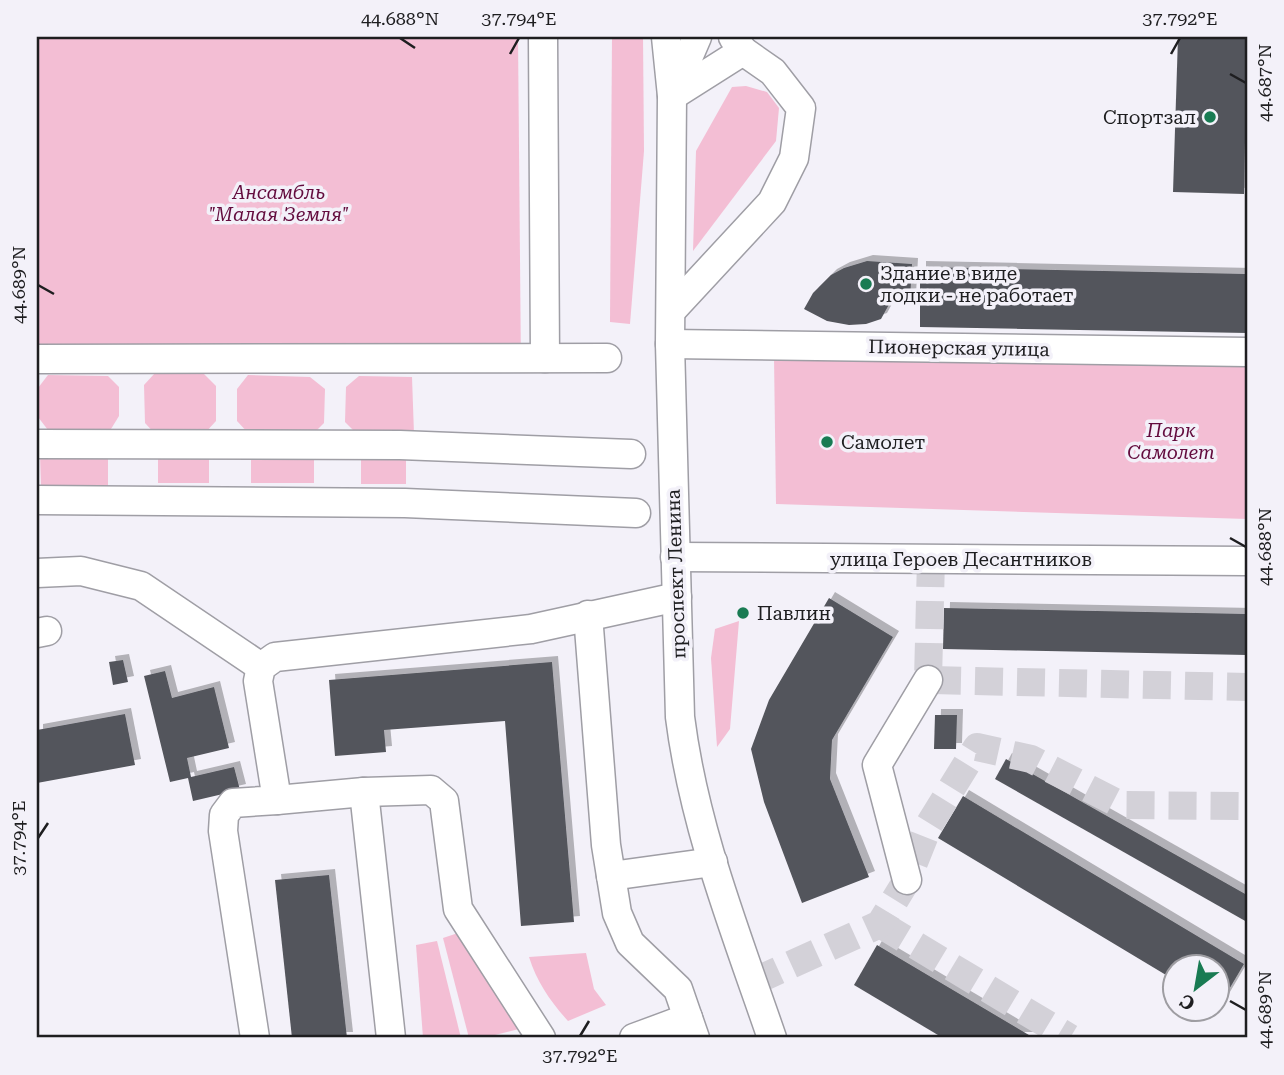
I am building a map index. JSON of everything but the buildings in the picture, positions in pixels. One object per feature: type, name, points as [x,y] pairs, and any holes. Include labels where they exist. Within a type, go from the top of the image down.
[{"type":"street","points":[[543,37],[545,358]]},
{"type":"street","name":"проспект Ленина","points":[[666,37],[672,96],[670,344],[680,717],[686,766],[698,815],[772,1038]]},
{"type":"street","name":"проспект Ленина","points":[[672,96],[697,37]]},
{"type":"street","points":[[671,311],[772,202],[794,158],[801,108],[773,72],[738,44],[672,96]]},
{"type":"street","name":"Пионерская улица","points":[[670,344],[1247,352]]},
{"type":"street","points":[[37,359],[607,358]]},
{"type":"street","points":[[37,443],[400,445],[631,454]]},
{"type":"street","points":[[37,500],[392,502],[636,513]]},
{"type":"street","name":"улица Героев Десантников","points":[[675,557],[1247,561]]},
{"type":"street","points":[[37,573],[81,571],[141,586],[261,667]]},
{"type":"street","points":[[277,800],[258,681],[261,667],[275,657],[531,629],[677,597]]},
{"type":"street","points":[[588,615],[606,845],[617,913],[630,943],[678,989],[691,1028],[634,1038]]},
{"type":"street","points":[[907,880],[877,765],[928,680]]},
{"type":"street","points":[[255,1038],[223,831],[224,815],[233,803],[364,792],[431,790],[444,801],[458,909],[541,1038]]},
{"type":"street","points":[[364,792],[391,1038]]},
{"type":"street","points":[[611,876],[713,862]]},
{"type":"green space","name":"Ансамбль \"Малая Земля\"","points":[[37,37],[518,37],[521,369],[37,368]]},
{"type":"green space","points":[[612,37],[643,37],[644,151],[630,324],[610,322]]},
{"type":"green space","points":[[746,86],[767,92],[779,108],[776,141],[693,251],[696,151],[732,87]]},
{"type":"green space","name":"Парк Самолет","points":[[774,357],[1247,366],[1247,519],[776,504]]},
{"type":"green space","points":[[155,373],[204,374],[216,386],[216,421],[204,434],[157,436],[145,423],[144,385]]},
{"type":"green space","points":[[48,375],[108,376],[119,387],[119,416],[111,429],[48,430],[38,417],[38,388]]},
{"type":"green space","points":[[248,375],[310,377],[325,389],[324,423],[312,435],[250,435],[237,421],[237,389]]},
{"type":"green space","points":[[359,376],[412,377],[414,434],[357,434],[345,422],[346,387]]},
{"type":"green space","points":[[158,453],[209,453],[209,483],[158,483]]},
{"type":"green space","points":[[361,454],[406,455],[406,484],[361,484]]},
{"type":"green space","points":[[40,455],[108,455],[108,486],[41,486]]},
{"type":"green space","points":[[251,456],[314,456],[314,483],[251,483]]},
{"type":"green space","points":[[739,621],[730,729],[717,747],[711,658],[715,629]]},
{"type":"green space","points":[[461,932],[523,1028],[483,1038],[469,1038],[443,938]]},
{"type":"green space","points":[[437,941],[461,1038],[423,1038],[416,945]]},
{"type":"green space","points":[[586,953],[594,989],[606,1005],[568,1021],[545,991],[529,957]]},
{"type":"tunnel","points":[[931,559],[928,680],[1247,687]]},
{"type":"tunnel","points":[[753,982],[880,924],[907,880],[929,825],[977,747],[1031,759],[1121,805],[1241,806],[1247,798]]},
{"type":"tunnel","points":[[880,924],[1070,1038]]},
{"type":"place","name":"Спортзал","points":[[1210,117]]},
{"type":"place","name":"Здание в виде лодки - не работает","points":[[866,284]]},
{"type":"place","name":"Самолет","points":[[827,442]]},
{"type":"place","name":"Павлин","points":[[743,613]]}]
